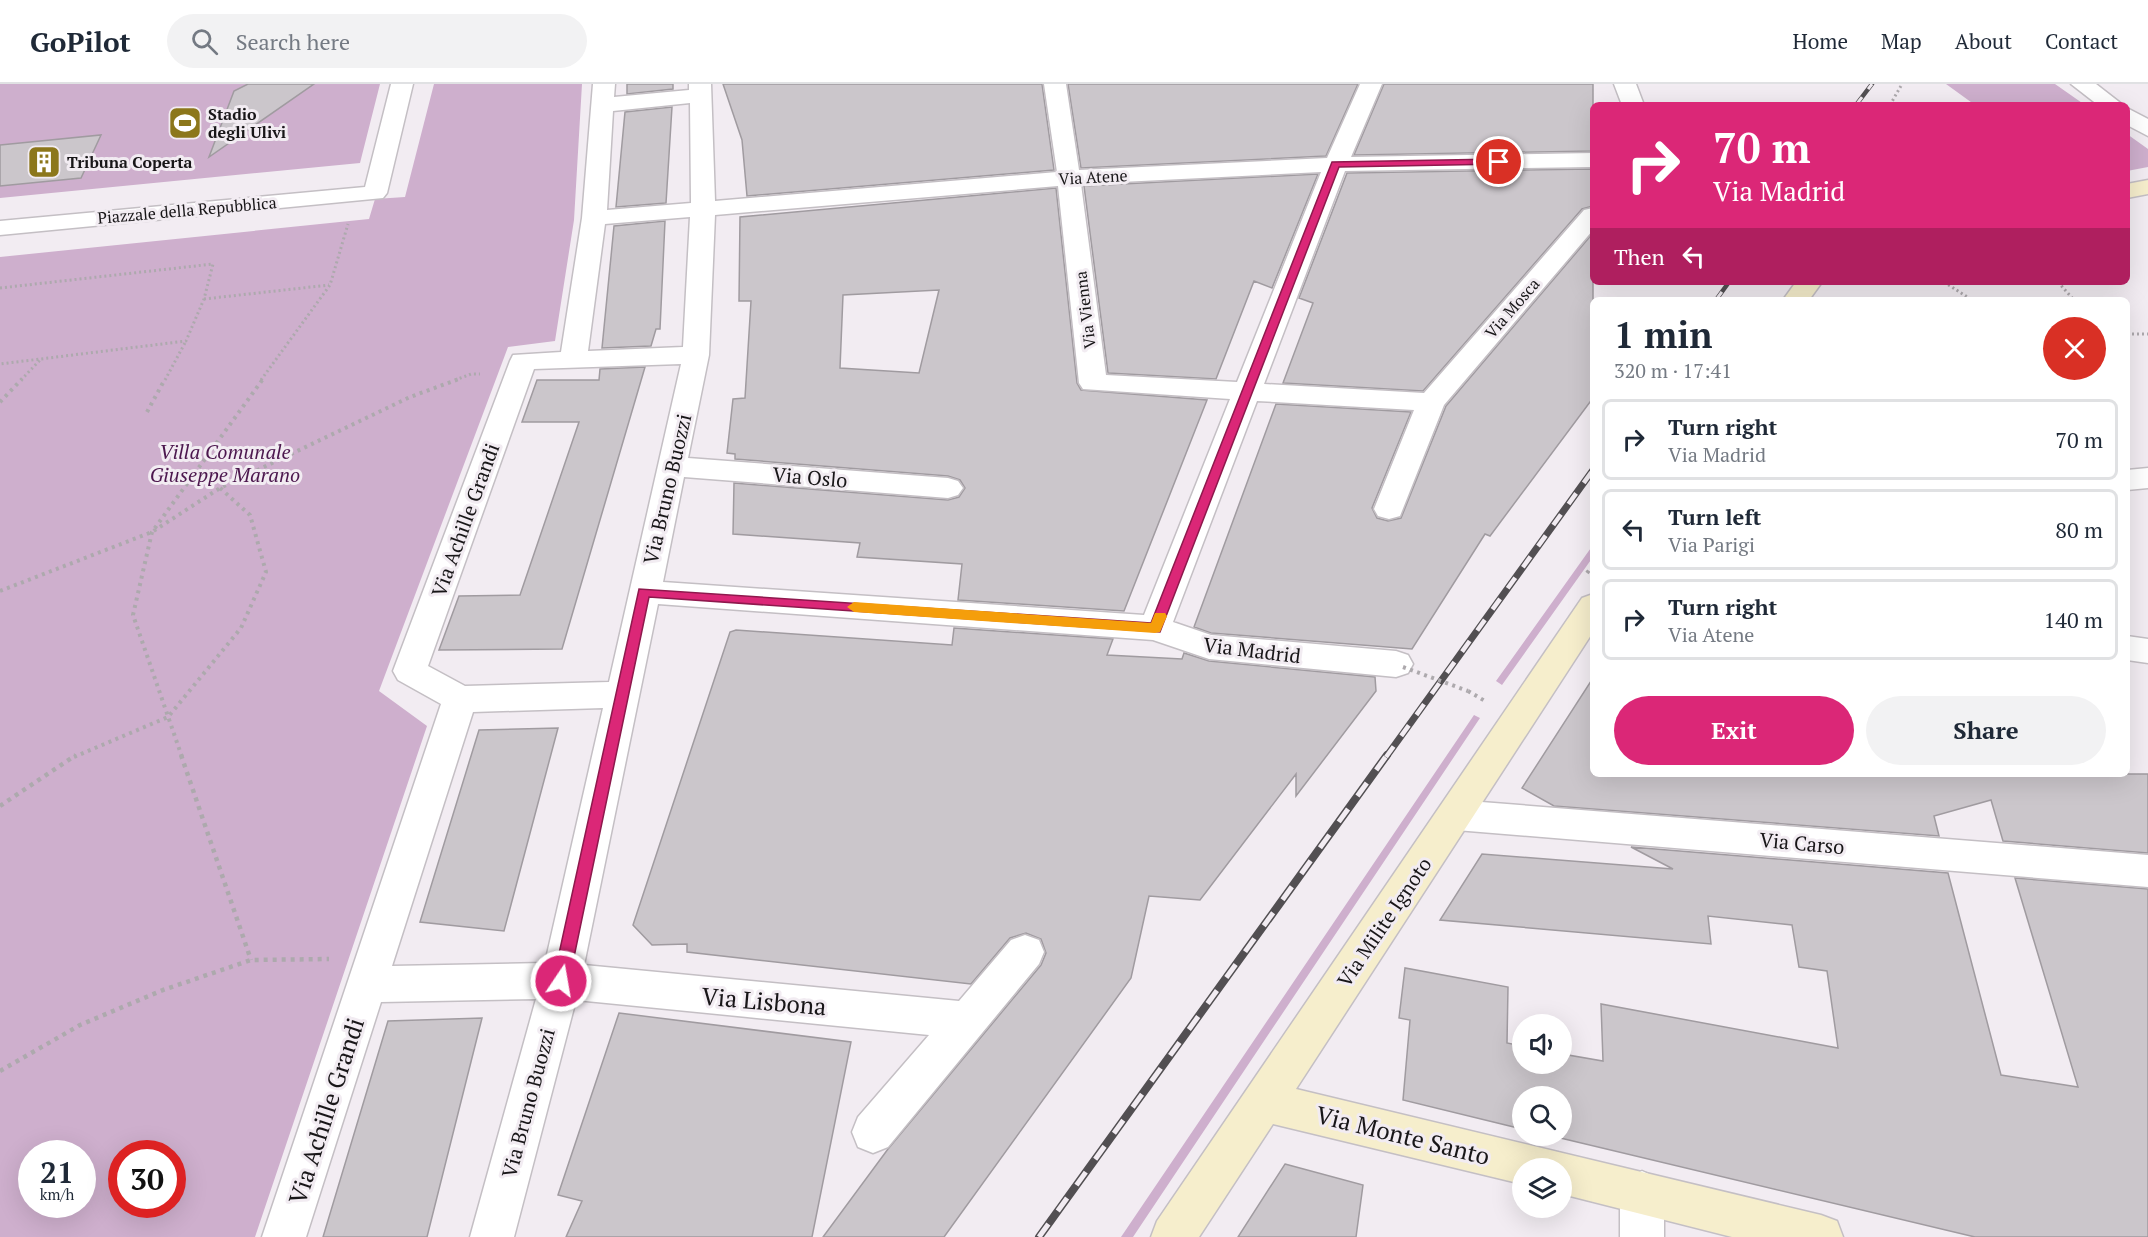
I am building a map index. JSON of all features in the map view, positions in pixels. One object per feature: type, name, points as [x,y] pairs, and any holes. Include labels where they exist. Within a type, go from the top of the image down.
[{"type":"street","points":[[366,194],[402,84]]},
{"type":"street","name":"Via Vienna","points":[[1055,84],[1069,178],[1093,382],[1248,393]]},
{"type":"street","points":[[1155,628],[1336,164],[1371,84]]},
{"type":"street","points":[[1625,84],[1632,102]]},
{"type":"street","points":[[2082,84],[2108,102]]},
{"type":"street","points":[[573,360],[594,218],[604,94],[700,90]]},
{"type":"street","name":"Via Bruno Buozzi","points":[[492,1237],[561,981],[696,355],[703,207],[700,90]]},
{"type":"street","points":[[2130,117],[2148,129]]},
{"type":"street","name":"Via Atene","points":[[594,218],[703,207],[1069,178],[1336,164],[1590,160]]},
{"type":"street","points":[[2130,190],[2148,187]]},
{"type":"street","name":"Piazzale della Repubblica","points":[[0,228],[366,194]]},
{"type":"street","name":"Via Mosca","points":[[1389,509],[1431,402],[1590,218]]},
{"type":"street","points":[[519,373],[523,361],[696,355]]},
{"type":"street","name":"Via Achille Grandi","points":[[284,1237],[460,699],[410,671],[519,373]]},
{"type":"street","points":[[1248,393],[1431,402]]},
{"type":"street","name":"Via Oslo","points":[[672,466],[948,488]]},
{"type":"street","points":[[2130,480],[2148,478]]},
{"type":"street","name":"Via Madrid","points":[[644,592],[1155,628],[1209,647],[1399,666]]},
{"type":"street","name":"Via Milite Ignoto","points":[[1173,1237],[1590,611]]},
{"type":"street","points":[[2130,648],[2148,651]]},
{"type":"street","points":[[460,699],[623,695]]},
{"type":"street","name":"Via Carso","points":[[1456,815],[2148,871]]},
{"type":"street","points":[[873,1132],[1025,952]]},
{"type":"street","points":[[372,971],[561,981]]},
{"type":"street","name":"Via Lisbona","points":[[561,981],[966,1020]]},
{"type":"street","name":"Via Monte Santo","points":[[1263,1101],[1512,1161]]},
{"type":"street","points":[[1572,1176],[1821,1237]]},
{"type":"street","points":[[1642,1193],[1642,1237]]},
{"type":"path","points":[[1892,102],[1902,84]]},
{"type":"path","points":[[251,960],[133,615],[152,532],[330,285],[366,194]]},
{"type":"path","points":[[0,288],[213,264],[204,299],[186,341],[147,412]]},
{"type":"path","points":[[204,299],[330,285]]},
{"type":"path","points":[[1949,285],[1967,297]]},
{"type":"path","points":[[2061,285],[2071,297]]},
{"type":"path","points":[[2130,333],[2148,334]]},
{"type":"path","points":[[0,364],[186,341]]},
{"type":"path","points":[[0,402],[41,358]]},
{"type":"path","points":[[0,591],[152,532],[220,488],[410,397],[471,374],[519,373]]},
{"type":"path","points":[[0,806],[80,753],[168,717],[241,628],[266,573],[250,514],[220,488]]},
{"type":"path","points":[[1399,666],[1468,691],[1481,699]]},
{"type":"path","points":[[0,1071],[80,1025],[163,990],[251,960],[372,971]]},
{"type":"green space","name":"Stadio degli Ulivi","points":[[0,84],[380,84],[360,163],[0,198]]},
{"type":"green space","name":"Villa Comunale Giuseppe Marano","points":[[434,84],[582,84],[574,220],[555,341],[508,347],[379,691],[427,726],[255,1237],[0,1237],[0,257],[369,219],[375,199],[405,197]]},
{"type":"green space","points":[[1946,84],[2055,84],[2081,102],[1971,102]]},
{"type":"green space","points":[[2130,136],[2148,149],[2148,167],[2130,170]]},
{"type":"green space","points":[[1590,549],[1590,561],[1502,685],[1496,681]]},
{"type":"green space","points":[[1474,715],[1480,718],[1133,1237],[1121,1237]]},
{"type":"building","points":[[248,84],[314,84],[209,157],[234,91]]},
{"type":"building","points":[[627,84],[673,84],[673,89],[627,94]]},
{"type":"building","points":[[723,84],[1042,84],[1054,170],[747,196],[742,140]]},
{"type":"building","points":[[1068,84],[1358,84],[1326,156],[1081,168]]},
{"type":"building","points":[[1384,84],[1593,84],[1593,102],[1590,102],[1590,151],[1354,155]]},
{"type":"building","points":[[672,107],[666,203],[616,207],[625,112]]},
{"type":"building","name":"Tribuna Coperta","points":[[101,135],[81,178],[0,186],[0,145]]},
{"type":"building","points":[[1590,169],[1590,207],[1582,209],[1423,391],[1283,383],[1313,303],[1299,298],[1347,173]]},
{"type":"building","points":[[1318,174],[1272,288],[1254,281],[1216,379],[1108,373],[1084,186]]},
{"type":"building","points":[[1056,188],[1077,383],[1081,390],[1207,400],[1124,611],[958,600],[962,564],[857,557],[860,543],[733,534],[734,483],[948,500],[959,497],[965,488],[960,480],[948,476],[735,459],[735,454],[727,453],[733,399],[745,398],[751,301],[739,301],[740,217]],"holes":[[[939,290],[919,373],[840,368],[843,295]]]},
{"type":"building","points":[[665,221],[660,329],[656,329],[651,346],[602,348],[614,226]]},
{"type":"building","points":[[1590,237],[1590,285],[1593,285],[1593,297],[1590,297],[1590,402],[1490,536],[1485,534],[1412,649],[1211,633],[1194,627],[1276,404],[1411,412],[1372,508],[1377,518],[1388,521],[1401,518],[1446,406]]},
{"type":"building","points":[[645,367],[562,649],[439,650],[459,596],[520,595],[579,422],[522,422],[537,380],[599,380],[600,369]]},
{"type":"building","points":[[954,628],[1113,639],[1107,655],[1182,659],[1184,653],[1209,661],[1375,677],[1376,691],[1296,796],[1296,774],[1200,900],[1149,896],[1131,978],[944,1237],[823,1237],[888,1149],[1041,965],[1046,953],[1041,939],[1026,933],[1010,938],[971,984],[687,952],[687,944],[652,945],[633,925],[730,632],[736,630],[952,645]]},
{"type":"building","points":[[1590,683],[1590,777],[2130,777],[2130,774],[2148,774],[2148,853],[2003,841],[1991,800],[1934,816],[1939,836],[1554,806],[1522,788]]},
{"type":"building","points":[[558,728],[504,931],[420,922],[479,730]]},
{"type":"building","points":[[1631,847],[1948,873],[2001,1075],[2078,1087],[2015,878],[2148,889],[2148,1237],[1975,1237],[1572,1141],[1572,1086],[1512,1086],[1512,1127],[1403,1100],[1410,1020],[1399,1018],[1405,968],[1508,987],[1507,1043],[1512,1044],[1512,1074],[1572,1074],[1572,1056],[1603,1061],[1601,1004],[1838,1048],[1827,971],[1799,967],[1792,925],[1708,916],[1711,944],[1440,920],[1482,854],[1673,869]]},
{"type":"building","points":[[619,1013],[851,1042],[812,1237],[566,1237],[582,1201],[558,1195]]},
{"type":"building","points":[[482,1018],[427,1237],[323,1237],[388,1021]]},
{"type":"building","points":[[1285,1164],[1363,1185],[1356,1237],[1238,1237]]},
{"type":"railway","points":[[1858,102],[1872,84]]},
{"type":"railway","points":[[1718,297],[1727,285]]},
{"type":"railway","points":[[1386,757],[1590,474]]},
{"type":"railway","points":[[1039,1237],[1387,755]]},
{"type":"slow traffic","points":[[854,607],[1155,628],[1160,616]]},
{"type":"place","name":"Stadio degli Ulivi","points":[[185,123]]},
{"type":"place","name":"Tribuna Coperta","points":[[44,162]]},
{"type":"route","points":[[561,981],[644,592],[1155,628],[1336,164],[1499,162]]}]
